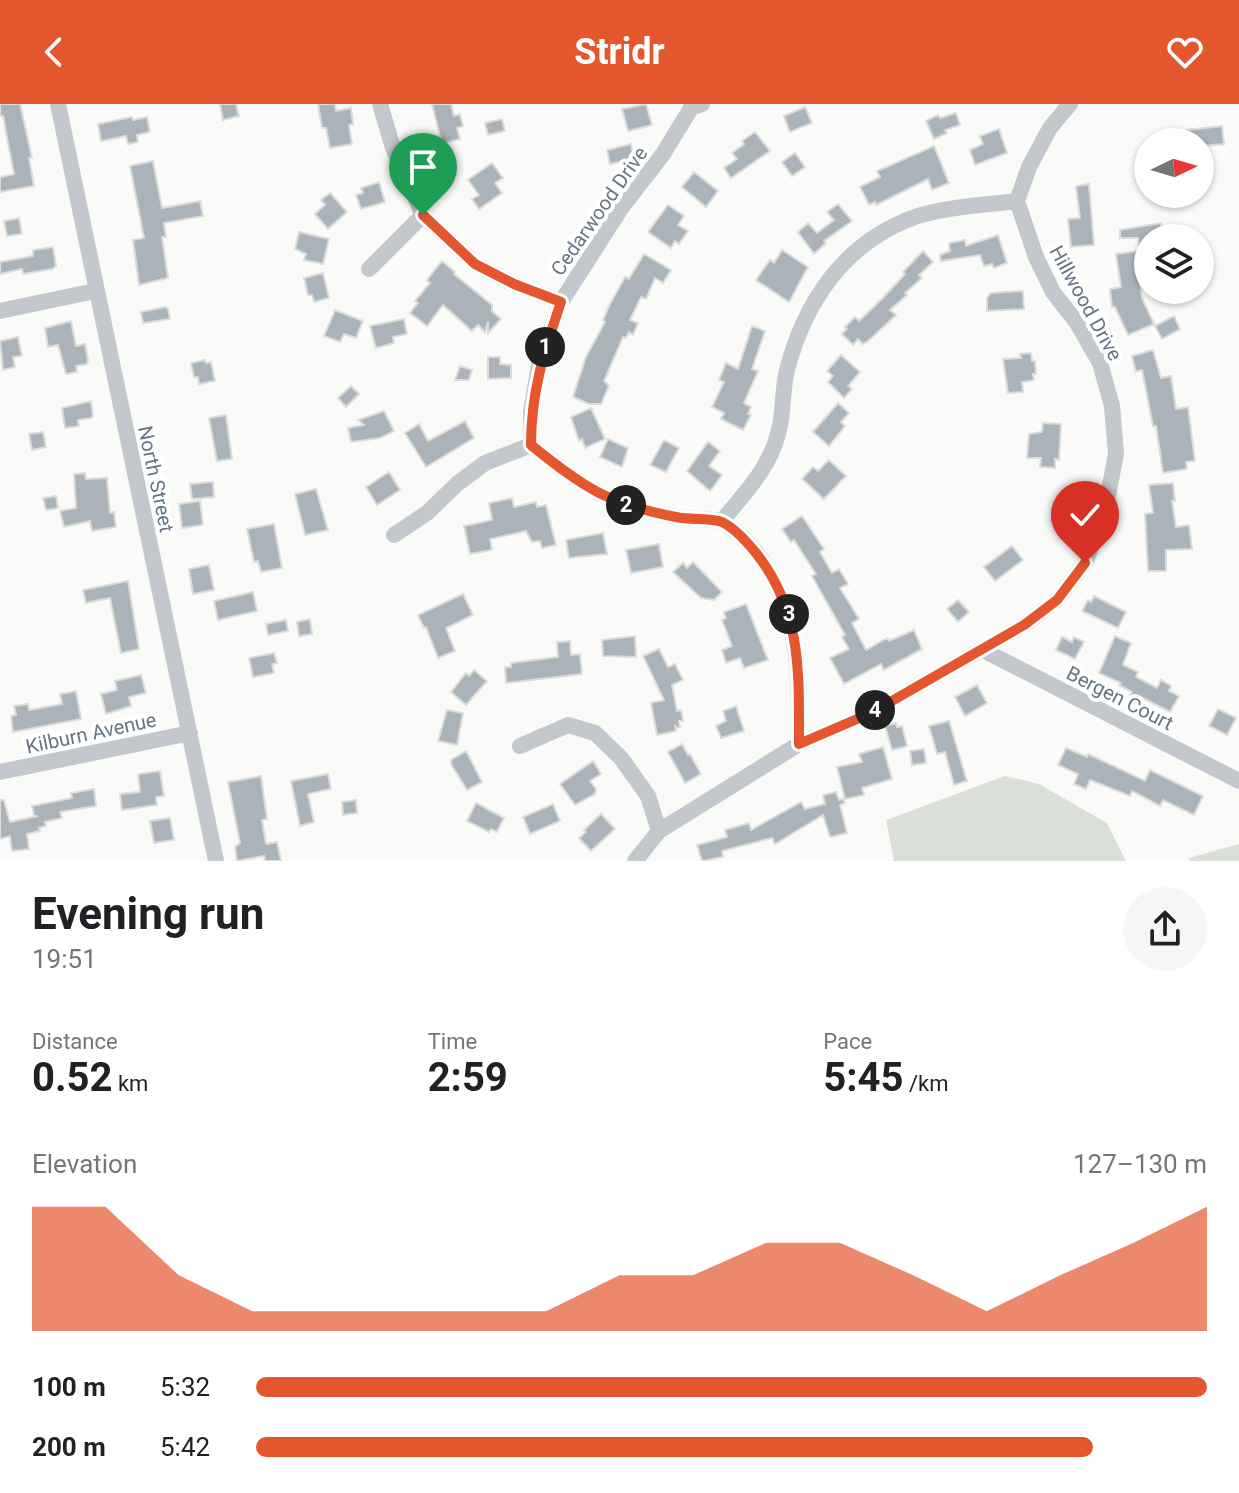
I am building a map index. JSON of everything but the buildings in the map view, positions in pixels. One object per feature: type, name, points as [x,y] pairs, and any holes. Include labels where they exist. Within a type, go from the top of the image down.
[{"type":"street","name":"North Street","points":[[58,104],[216,861]]},
{"type":"street","points":[[380,104],[393,148],[423,215],[475,264],[514,284],[561,302]]},
{"type":"street","points":[[721,522],[761,473],[778,435],[787,372],[804,322],[827,280],[867,240],[916,217],[1017,201],[1050,128],[1070,104]]},
{"type":"street","name":"Cedarwood Drive","points":[[531,445],[531,412],[539,365],[561,302],[622,207],[663,154],[694,105]]},
{"type":"street","name":"Hillwood Drive","points":[[635,861],[659,831],[799,744],[871,713],[1024,625],[1057,600],[1085,563],[1105,511],[1116,454],[1112,406],[1100,363],[1077,323],[1053,292],[1036,257],[1017,201]]},
{"type":"street","points":[[369,269],[423,215]]},
{"type":"street","points":[[0,311],[95,291]]},
{"type":"street","points":[[394,535],[427,513],[485,463],[531,445],[576,482],[608,499],[680,518],[721,522],[748,542],[773,575],[788,609],[796,648],[799,744]]},
{"type":"street","name":"Bergen Court","points":[[983,650],[1239,781]]},
{"type":"street","points":[[520,746],[568,725],[595,733],[621,758],[648,796],[659,831]]},
{"type":"street","name":"Kilburn Avenue","points":[[0,772],[190,733]]},
{"type":"shaded area","points":[[1005,776],[1039,784],[1107,823],[1126,861],[894,861],[886,820]]},
{"type":"shaded area","points":[[1239,844],[1239,861],[1189,861],[1189,858]]},
{"type":"route","points":[[423,215],[475,264],[514,284],[561,302],[539,365],[531,412],[531,445],[576,482],[608,499],[680,518],[721,522],[748,542],[773,575],[788,609],[796,648],[799,744],[871,713],[1024,625],[1057,600],[1085,563]]}]
